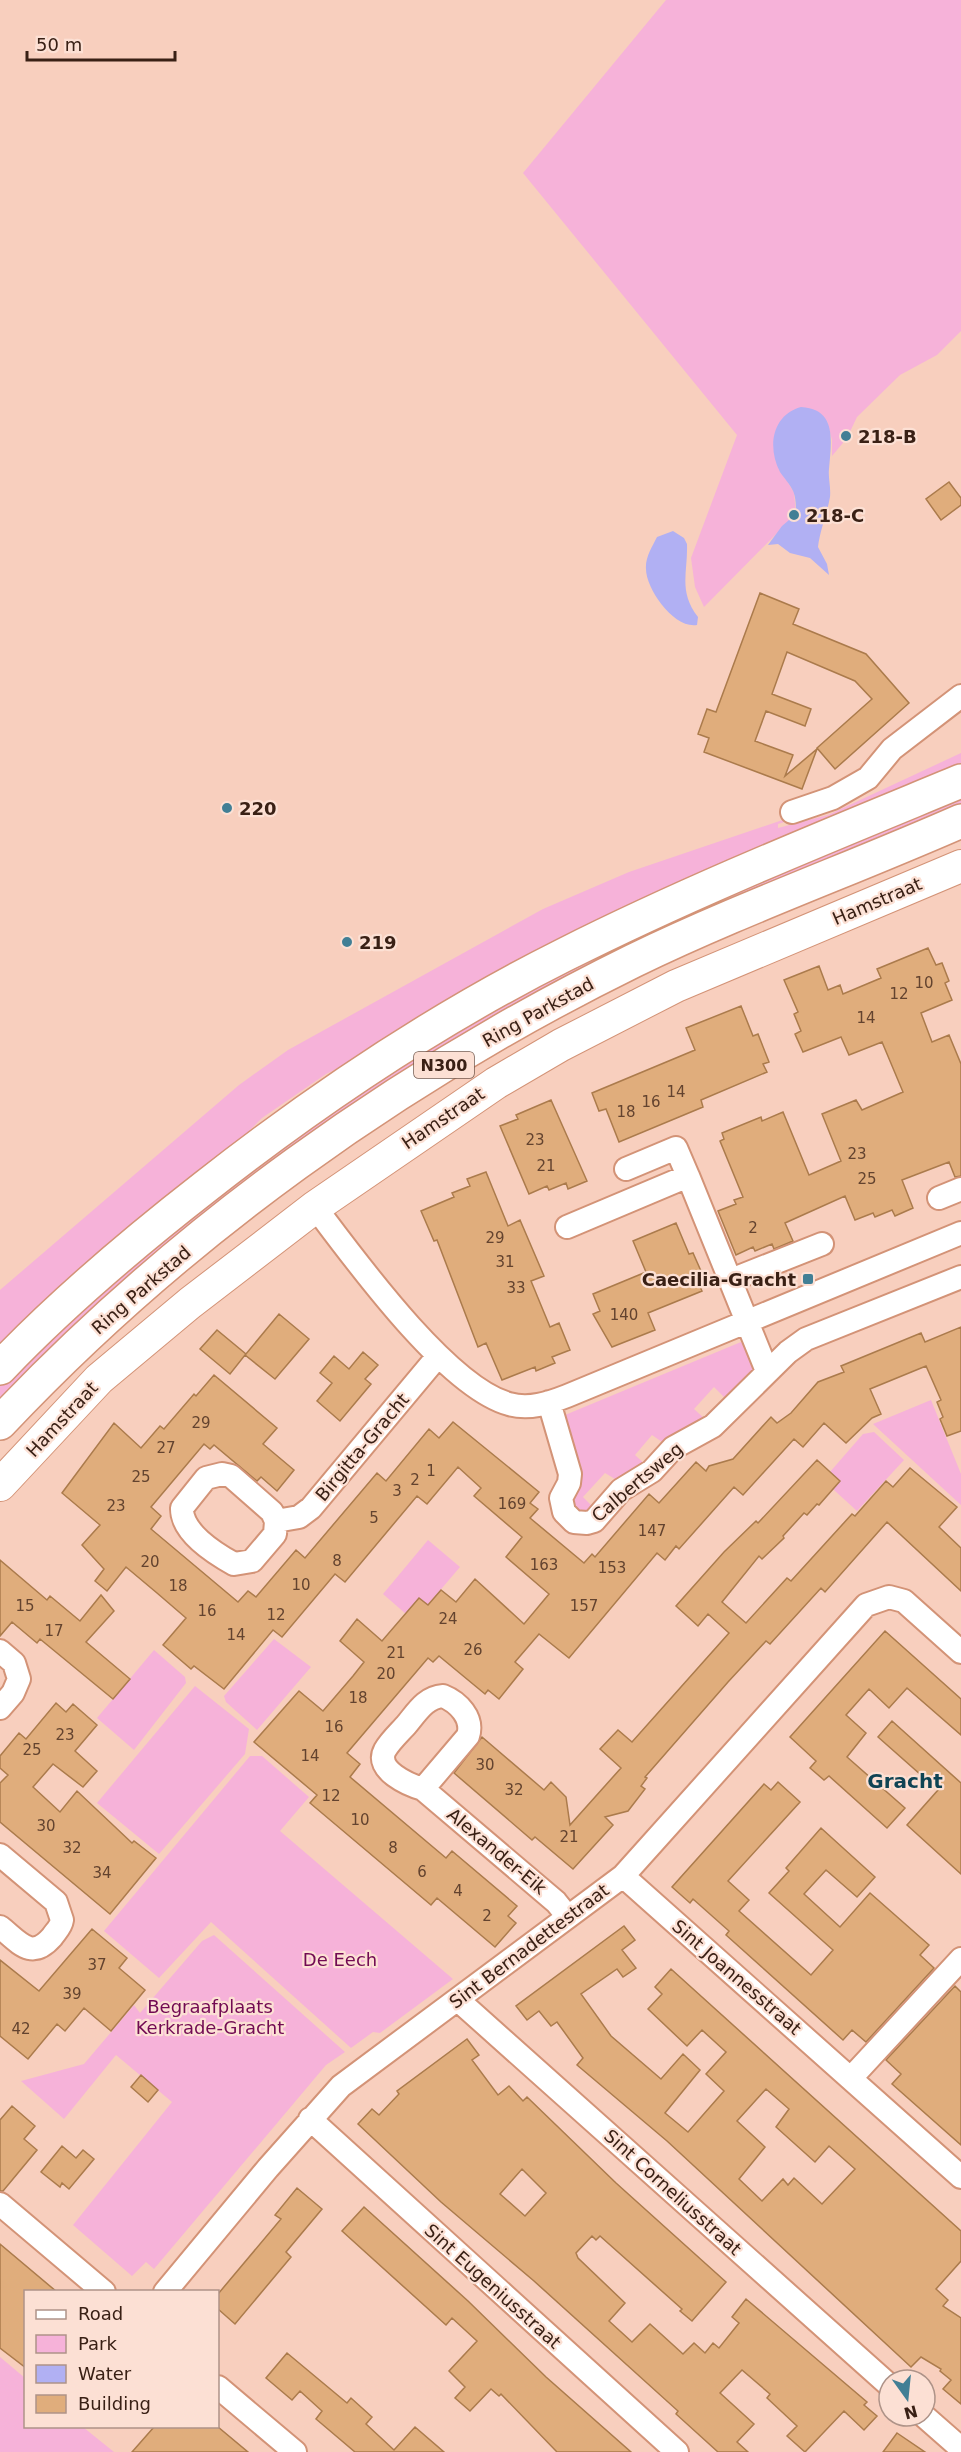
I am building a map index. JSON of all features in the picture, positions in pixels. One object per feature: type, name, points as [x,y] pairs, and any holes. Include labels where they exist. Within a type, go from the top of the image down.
[{"type":"highway","name":"Ring Parkstad","points":[[0,1368],[91,1280],[171,1213],[289,1122],[415,1038],[502,988],[645,915],[961,781]]},
{"type":"highway","name":"Ring Parkstad","points":[[0,1423],[53,1367],[195,1242],[293,1167],[391,1098],[510,1027],[636,960],[961,821]]},
{"type":"street","points":[[792,812],[833,798],[868,778],[892,749],[961,696]]},
{"type":"street","name":"Hamstraat","points":[[0,1485],[99,1379],[190,1303],[315,1207],[460,1107],[561,1045],[676,986],[961,866]]},
{"type":"street","points":[[626,1169],[676,1148],[767,1371]]},
{"type":"street","points":[[567,1227],[688,1176]]},
{"type":"street","points":[[939,1198],[961,1189]]},
{"type":"street","points":[[315,1207],[438,1356],[480,1391],[499,1401],[524,1406],[549,1402],[961,1233]]},
{"type":"street","points":[[731,1280],[822,1244]]},
{"type":"street","name":"Calbertsweg","points":[[549,1402],[570,1474],[569,1483],[563,1491],[561,1506],[574,1522],[587,1523],[599,1516],[621,1490],[652,1471],[673,1448],[713,1426],[767,1371],[807,1339],[961,1277]]},
{"type":"street","name":"Birgitta-Gracht","points":[[276,1521],[300,1517],[311,1508],[438,1356]]},
{"type":"street","name":"Sint Bernadettestraat","points":[[167,2290],[310,2119],[341,2086],[623,1876],[861,1610],[878,1599],[889,1597],[904,1601],[961,1652]]},
{"type":"street","points":[[0,1651],[14,1663],[19,1679],[13,1693],[0,1708]]},
{"type":"street","name":"Alexander-Eik","points":[[423,1789],[556,1902],[568,1917]]},
{"type":"street","points":[[0,1855],[56,1902],[62,1920],[61,1926],[44,1946],[34,1949],[22,1945],[0,1927]]},
{"type":"street","name":"Sint Joannesstraat","points":[[623,1876],[961,2177]]},
{"type":"street","points":[[851,2078],[961,1959]]},
{"type":"street","name":"Sint Corneliusstraat","points":[[458,2000],[877,2374]]},
{"type":"street","name":"Sint Eugeniusstraat","points":[[310,2119],[676,2452]]},
{"type":"street","points":[[0,2204],[102,2290]]},
{"type":"street","points":[[219,2388],[295,2452]]},
{"type":"street","points":[[937,2428],[957,2446]]},
{"type":"green space","points":[[666,0],[961,0],[961,331],[937,355],[900,375],[857,417],[847,438],[832,456],[832,440],[827,421],[775,459],[794,493],[796,514],[704,607],[695,587],[691,558],[737,435],[523,173]]},
{"type":"green space","points":[[961,753],[961,770],[326,1074],[262,1118],[230,1150],[0,1354],[0,1290],[239,1085],[288,1050],[543,909],[629,872],[812,810],[813,813],[778,824],[778,828],[828,815]]},
{"type":"green space","points":[[961,791],[961,811],[502,1020],[0,1410],[0,1383],[61,1324],[243,1170],[449,1030],[586,959]]},
{"type":"green space","points":[[741,1342],[755,1365],[753,1371],[726,1399],[714,1387],[694,1409],[705,1419],[665,1444],[652,1435],[635,1455],[647,1466],[620,1482],[605,1473],[583,1497],[593,1507],[591,1514],[572,1511],[565,1415]]},
{"type":"green space","points":[[931,1400],[961,1474],[961,1505],[873,1424]]},
{"type":"green space","points":[[874,1432],[904,1460],[857,1511],[823,1480],[863,1434]]},
{"type":"green space","points":[[428,1540],[460,1567],[414,1621],[383,1594]]},
{"type":"green space","points":[[274,1639],[311,1667],[257,1730],[226,1702],[224,1696]]},
{"type":"green space","points":[[154,1650],[185,1677],[186,1683],[134,1750],[97,1718]]},
{"type":"green space","points":[[195,1686],[249,1729],[245,1754],[159,1854],[97,1803]]},
{"type":"green space","name":"De Eech","points":[[250,1756],[262,1756],[309,1797],[280,1831],[453,1979],[380,2033],[373,2032],[351,2048],[211,1922],[159,1978],[104,1931]]},
{"type":"green space","name":"Begraafplaats Kerkrade-Gracht","points":[[214,1935],[345,2052],[326,2065],[154,2269],[146,2262],[132,2276],[73,2225],[172,2102],[116,2055],[64,2119],[21,2081],[84,2064],[134,2005],[140,2013],[202,1941]]},
{"type":"green space","points":[[0,2357],[24,2377],[24,2428],[84,2428],[114,2452],[0,2452]]},
{"type":"water","points":[[801,407],[813,409],[821,414],[830,429],[830,497],[818,547],[827,564],[829,575],[810,558],[790,553],[778,544],[768,545],[782,526],[796,514],[794,493],[780,472],[773,443],[778,424],[791,411]]},
{"type":"water","points":[[673,531],[684,538],[687,544],[685,582],[688,599],[698,617],[697,625],[688,625],[671,614],[656,597],[647,577],[649,553],[657,537]]},
{"type":"building","points":[[949,482],[961,498],[961,505],[941,520],[926,499]]},
{"type":"building","points":[[760,593],[799,609],[793,624],[866,654],[909,703],[835,769],[817,748],[872,699],[855,681],[787,652],[772,694],[811,709],[805,726],[766,711],[755,741],[793,755],[785,776],[817,749],[802,789],[704,752],[709,738],[698,734],[707,709],[716,712]]},
{"type":"building","points":[[928,948],[936,965],[942,963],[949,981],[945,983],[952,1000],[921,1013],[932,1042],[949,1035],[961,1064],[961,1176],[955,1177],[949,1162],[902,1180],[913,1208],[895,1216],[892,1210],[875,1217],[873,1213],[855,1220],[845,1196],[785,1223],[793,1241],[774,1249],[772,1244],[755,1251],[753,1247],[736,1255],[718,1211],[736,1204],[734,1200],[743,1197],[720,1141],[724,1139],[722,1133],[761,1117],[762,1121],[783,1112],[809,1175],[841,1161],[822,1114],[856,1100],[862,1110],[903,1092],[882,1042],[849,1055],[841,1037],[803,1052],[795,1034],[801,1031],[794,1014],[798,1012],[784,980],[819,966],[828,990],[840,985],[843,994],[881,978],[877,969]]},
{"type":"building","points":[[741,1006],[753,1036],[758,1034],[769,1062],[763,1064],[767,1072],[701,1100],[703,1107],[619,1142],[606,1109],[599,1111],[592,1093],[695,1050],[686,1028]]},
{"type":"building","points":[[551,1100],[587,1181],[568,1189],[566,1183],[549,1190],[547,1186],[529,1194],[500,1126],[518,1119],[516,1115]]},
{"type":"building","points":[[486,1172],[508,1226],[520,1220],[544,1276],[531,1281],[550,1327],[559,1323],[570,1350],[552,1357],[555,1363],[536,1371],[535,1367],[502,1380],[486,1343],[478,1347],[437,1240],[434,1241],[421,1211],[454,1197],[452,1193],[470,1186],[467,1179]]},
{"type":"building","points":[[676,1223],[689,1254],[693,1253],[701,1271],[694,1274],[702,1291],[648,1313],[655,1330],[612,1347],[593,1314],[600,1311],[593,1294],[646,1272],[633,1241]]},
{"type":"building","points":[[279,1314],[309,1339],[275,1379],[245,1355],[230,1374],[200,1349],[217,1330],[246,1354]]},
{"type":"building","points":[[961,1327],[961,1431],[947,1436],[940,1419],[943,1417],[937,1402],[941,1400],[926,1366],[870,1389],[881,1414],[872,1418],[846,1443],[824,1423],[803,1447],[794,1439],[743,1495],[734,1487],[679,1549],[676,1546],[665,1560],[657,1553],[569,1658],[539,1634],[515,1662],[523,1669],[499,1699],[488,1690],[485,1694],[439,1656],[433,1662],[428,1658],[347,1753],[360,1764],[350,1777],[446,1858],[452,1851],[517,1906],[508,1916],[516,1923],[495,1947],[437,1898],[431,1905],[310,1803],[317,1795],[254,1742],[299,1691],[323,1711],[353,1676],[364,1662],[340,1641],[357,1619],[382,1641],[419,1598],[428,1605],[441,1590],[456,1602],[475,1579],[524,1624],[549,1594],[506,1557],[522,1537],[474,1496],[481,1488],[458,1467],[427,1504],[417,1496],[345,1582],[335,1574],[282,1637],[273,1630],[224,1689],[194,1666],[191,1669],[163,1645],[186,1618],[126,1567],[107,1591],[95,1581],[104,1569],[82,1545],[100,1525],[62,1493],[114,1423],[141,1448],[160,1426],[164,1429],[214,1375],[277,1428],[263,1444],[294,1470],[277,1491],[261,1477],[257,1481],[214,1445],[210,1449],[204,1444],[151,1507],[161,1516],[151,1529],[238,1602],[248,1591],[256,1597],[296,1550],[305,1558],[377,1473],[386,1481],[429,1429],[439,1438],[453,1422],[539,1492],[530,1503],[538,1509],[530,1518],[584,1563],[592,1554],[595,1557],[649,1494],[659,1503],[696,1462],[706,1471],[709,1466],[733,1459],[771,1417],[777,1423],[791,1413],[818,1382],[844,1372],[841,1366],[921,1333],[925,1342]]},
{"type":"building","points":[[363,1352],[378,1365],[365,1379],[371,1384],[340,1421],[317,1401],[332,1383],[320,1373],[334,1356],[349,1369]]},
{"type":"building","points":[[817,1460],[840,1481],[819,1505],[817,1504],[807,1515],[804,1513],[783,1536],[784,1538],[762,1559],[759,1556],[722,1602],[746,1623],[787,1578],[791,1581],[852,1514],[855,1516],[886,1481],[893,1487],[910,1468],[957,1507],[939,1527],[961,1548],[961,1591],[887,1522],[825,1592],[821,1588],[770,1644],[766,1641],[728,1682],[645,1777],[647,1778],[641,1786],[645,1789],[628,1811],[605,1817],[613,1825],[573,1869],[535,1837],[532,1840],[454,1773],[482,1737],[544,1790],[551,1782],[566,1797],[570,1825],[621,1768],[600,1749],[618,1730],[632,1742],[729,1633],[708,1614],[698,1626],[676,1606],[724,1552],[756,1521],[758,1523]]},
{"type":"building","points":[[0,1560],[47,1600],[50,1596],[80,1621],[101,1595],[114,1611],[86,1642],[130,1679],[113,1699],[40,1639],[37,1643],[12,1622],[0,1636]]},
{"type":"building","points":[[885,1631],[961,1699],[961,1735],[907,1688],[889,1708],[869,1689],[846,1715],[866,1733],[847,1757],[905,1808],[887,1828],[829,1776],[824,1780],[810,1768],[816,1761],[790,1737]]},
{"type":"building","points":[[56,1703],[66,1712],[73,1704],[97,1725],[75,1751],[97,1771],[83,1787],[53,1764],[33,1787],[60,1812],[77,1791],[132,1843],[134,1841],[156,1858],[110,1914],[0,1822],[0,1783],[8,1775],[0,1768],[0,1756],[19,1733],[26,1739]]},
{"type":"building","points":[[892,1721],[961,1783],[961,1874],[907,1825],[938,1790],[878,1737]]},
{"type":"building","points":[[778,1782],[800,1802],[728,1881],[749,1900],[739,1911],[811,1975],[833,1950],[769,1893],[789,1871],[786,1868],[821,1828],[875,1877],[857,1897],[826,1870],[804,1894],[840,1927],[870,1893],[929,1945],[920,1955],[934,1968],[866,2042],[852,2030],[843,2040],[726,1935],[729,1931],[693,1899],[690,1903],[672,1887],[764,1784],[771,1790]]},
{"type":"building","points":[[624,1926],[635,1940],[622,1950],[636,1968],[623,1977],[617,1969],[581,1994],[611,2036],[661,2079],[683,2054],[700,2070],[665,2113],[688,2132],[724,2091],[706,2074],[726,2052],[702,2030],[687,2046],[648,2009],[662,1994],[655,1987],[671,1969],[961,2231],[961,2261],[936,2289],[948,2300],[943,2306],[961,2318],[961,2404],[943,2389],[951,2380],[940,2371],[941,2369],[921,2357],[911,2367],[667,2141],[577,2065],[583,2058],[557,2022],[551,2026],[539,2011],[527,2020],[516,2006]],"holes":[[[766,2089],[789,2109],[776,2127],[815,2162],[829,2146],[855,2169],[822,2204],[794,2178],[788,2185],[783,2179],[762,2201],[739,2179],[765,2147],[737,2121]]]},
{"type":"building","points":[[92,1929],[127,1958],[119,1968],[145,1990],[111,2031],[84,2008],[65,2031],[57,2024],[28,2059],[0,2036],[0,1960],[39,1991]]},
{"type":"building","points":[[955,1986],[961,1992],[961,2145],[892,2084],[901,2074],[886,2060]]},
{"type":"building","points":[[467,2039],[479,2055],[472,2060],[498,2095],[509,2086],[523,2101],[527,2097],[616,2183],[726,2282],[692,2321],[680,2311],[682,2309],[600,2236],[596,2240],[592,2236],[576,2253],[578,2258],[625,2303],[609,2321],[632,2342],[650,2324],[683,2354],[694,2343],[705,2353],[713,2343],[719,2348],[739,2323],[732,2317],[746,2299],[867,2402],[864,2405],[877,2416],[864,2430],[844,2411],[805,2452],[787,2436],[797,2426],[767,2398],[770,2394],[742,2370],[720,2393],[754,2424],[737,2442],[748,2452],[718,2452],[676,2414],[678,2411],[534,2281],[441,2202],[358,2124],[372,2109],[379,2115],[399,2094],[397,2091]],"holes":[[[522,2169],[546,2193],[525,2216],[500,2194]]]},
{"type":"building","points":[[141,2075],[158,2090],[148,2102],[131,2087]]},
{"type":"building","points":[[12,2106],[35,2126],[24,2139],[37,2150],[3,2191],[0,2191],[0,2120]]},
{"type":"building","points":[[62,2146],[76,2158],[83,2150],[94,2159],[69,2189],[62,2183],[60,2187],[41,2172]]},
{"type":"building","points":[[297,2188],[322,2209],[286,2252],[291,2257],[235,2324],[219,2310],[219,2293],[281,2219],[275,2215]]},
{"type":"building","points":[[364,2207],[468,2301],[546,2377],[631,2452],[557,2452],[501,2394],[499,2396],[491,2389],[470,2411],[455,2398],[465,2387],[449,2371],[477,2341],[452,2318],[446,2325],[342,2231]]},
{"type":"building","points":[[0,2244],[55,2290],[24,2290],[24,2366],[0,2348]]},
{"type":"building","points":[[287,2353],[347,2403],[351,2398],[372,2417],[366,2424],[394,2450],[415,2427],[444,2452],[355,2452],[316,2419],[322,2411],[300,2391],[292,2400],[266,2378]]},
{"type":"building","points":[[153,2428],[219,2428],[248,2452],[132,2452]]},
{"type":"building","points":[[897,2433],[925,2452],[883,2452]]},
{"type":"place","name":"218-B","points":[[846,436]]},
{"type":"place","name":"218-C","points":[[794,515]]},
{"type":"place","name":"220","points":[[227,808]]},
{"type":"place","name":"219","points":[[347,942]]},
{"type":"place","name":"Caecilia-Gracht","points":[[808,1279]]},
{"type":"district","name":"Gracht","points":[[905,1781]]}]
